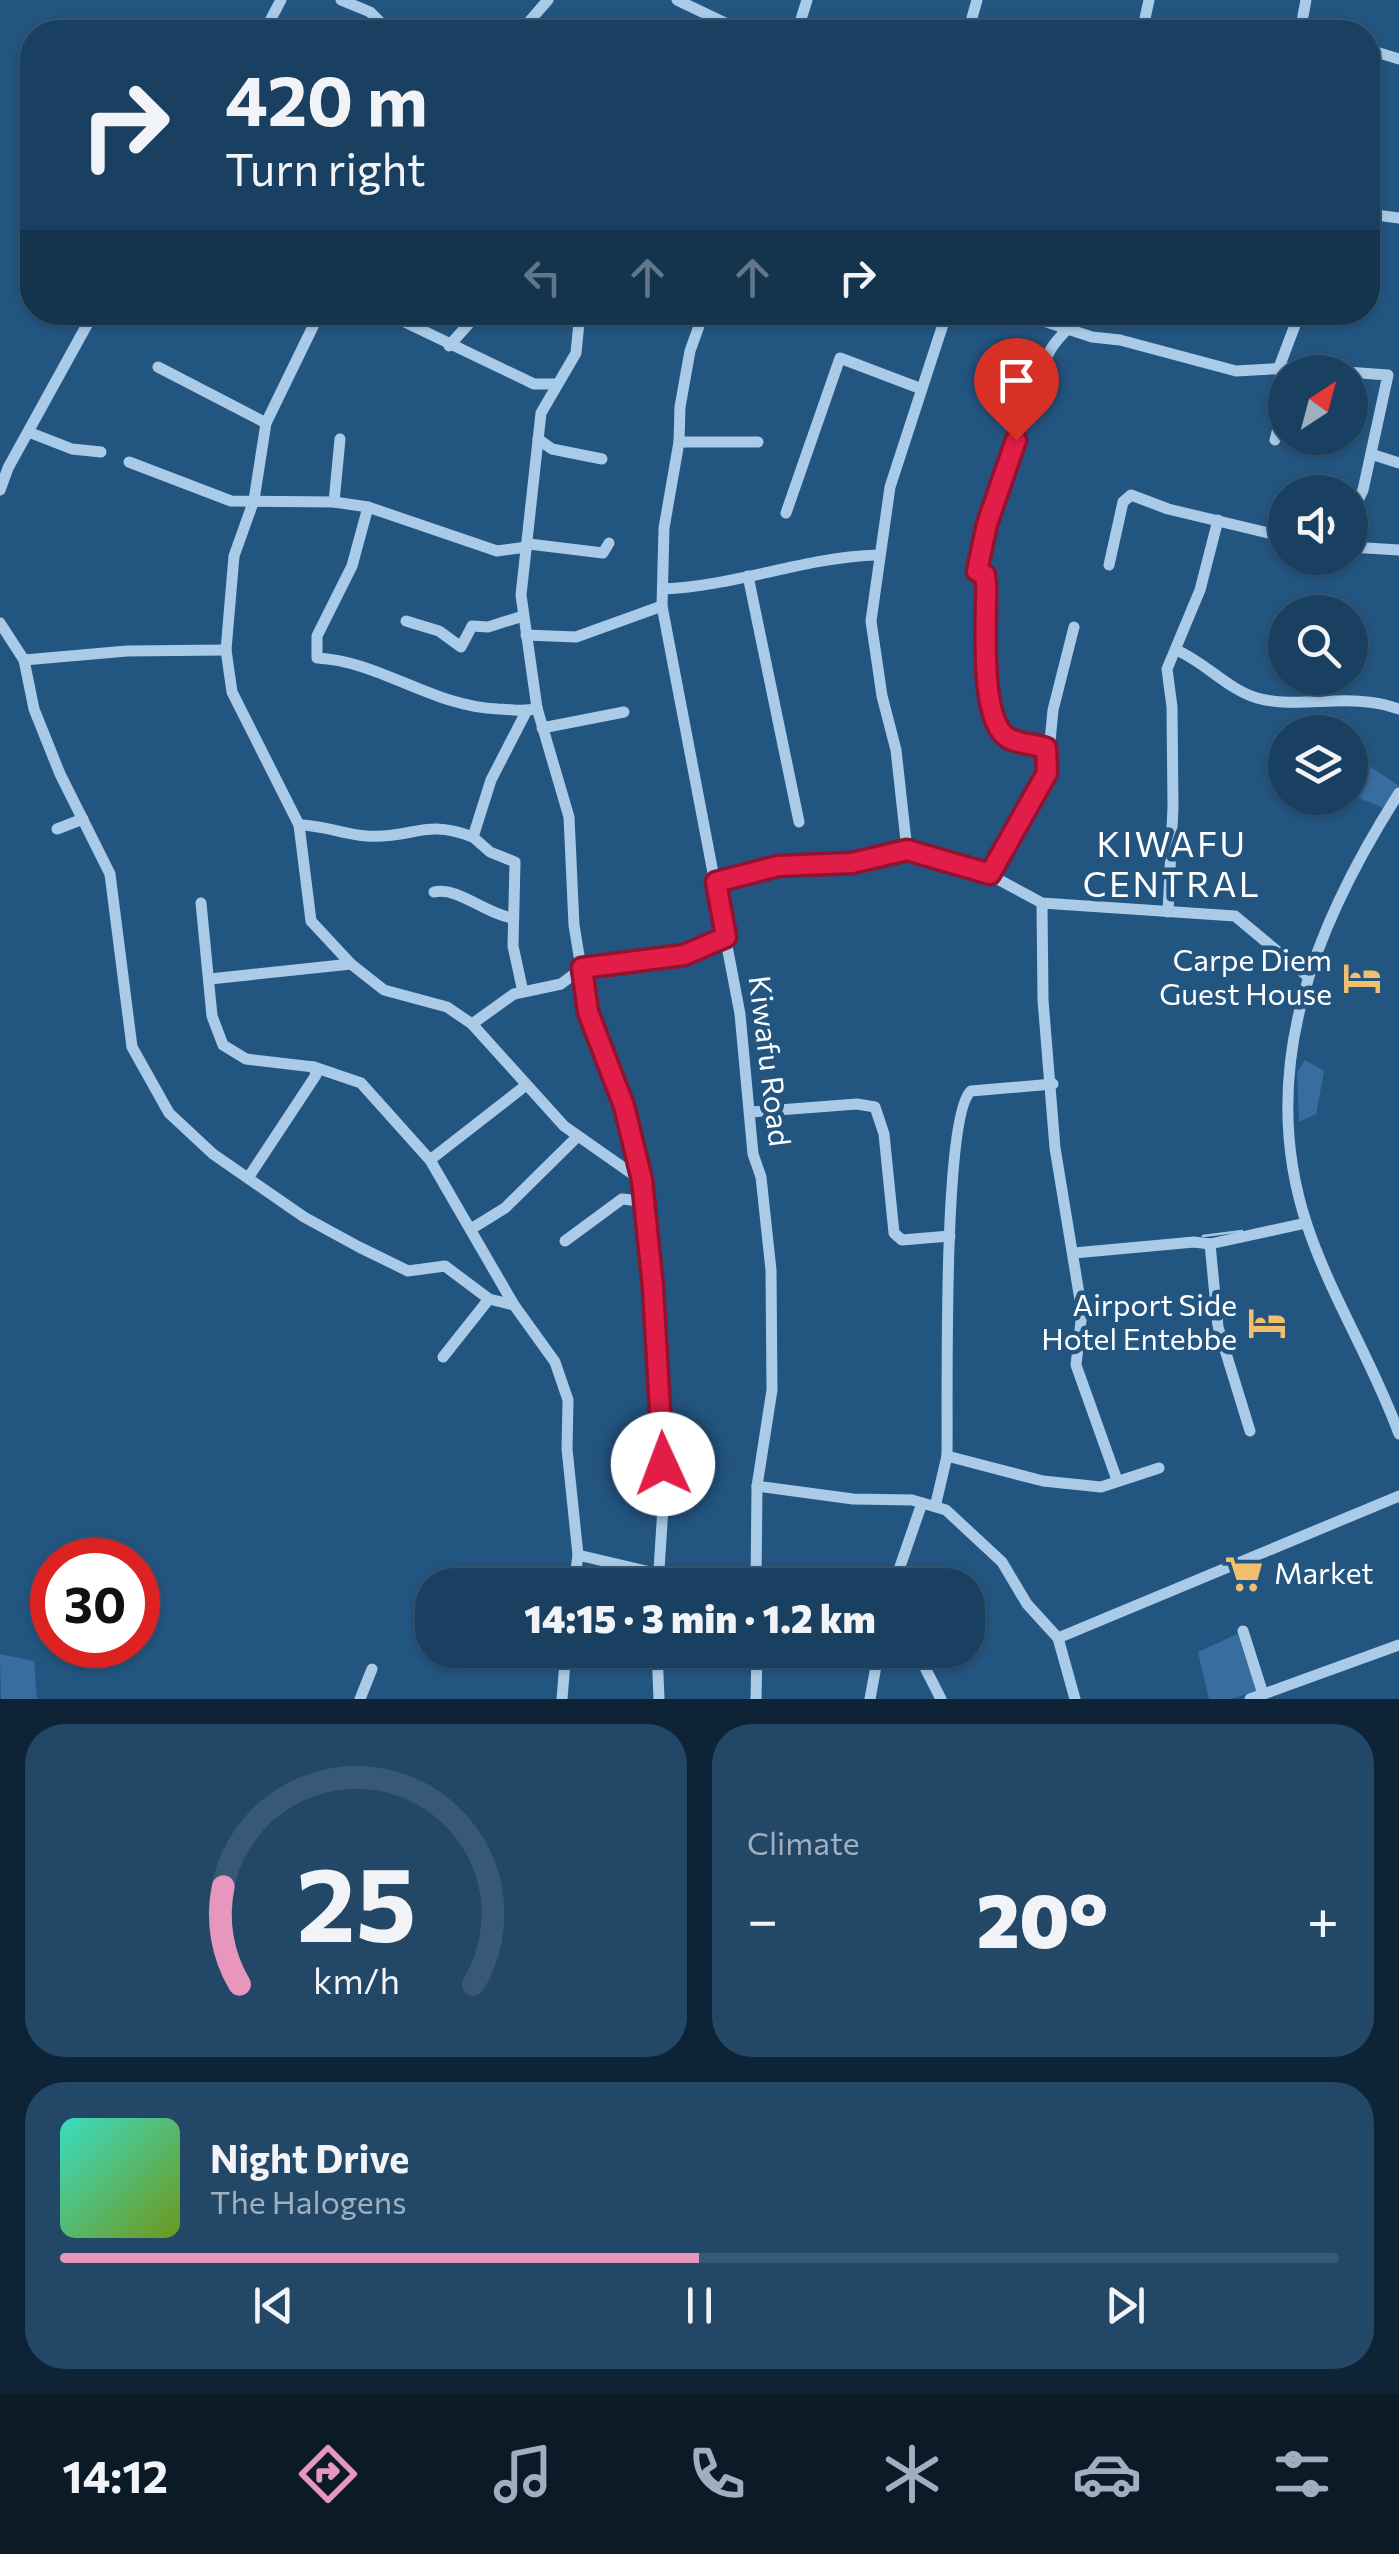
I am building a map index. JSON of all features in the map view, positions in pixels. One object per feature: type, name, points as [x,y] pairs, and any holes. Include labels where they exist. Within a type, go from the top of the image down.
[{"type":"street","points":[[530,20],[548,0]]},
{"type":"street","points":[[677,0],[719,20]]},
{"type":"street","points":[[350,1],[380,20]]},
{"type":"street","points":[[0,490],[8,468],[87,325]]},
{"type":"street","points":[[314,325],[266,423],[254,500],[234,556],[226,650],[232,692],[299,826],[310,921],[351,964],[384,990],[447,1008],[472,1024],[525,1086],[578,1136],[642,1180]]},
{"type":"street","points":[[409,325],[534,384],[556,384]]},
{"type":"street","points":[[449,346],[468,325]]},
{"type":"street","points":[[579,325],[576,353],[540,413],[528,546],[520,580],[532,710],[542,728],[570,816],[574,925],[588,1012],[624,1106],[642,1180],[661,1408],[664,1492],[659,1568]]},
{"type":"street","name":"Kiwafu Road","points":[[700,325],[686,370],[664,528],[662,606],[703,838],[726,937],[772,1270],[772,1390],[757,1486],[756,1568]]},
{"type":"street","points":[[907,850],[896,750],[882,696],[871,621],[890,486],[942,325]]},
{"type":"street","points":[[1052,325],[1236,371],[1268,370]]},
{"type":"street","points":[[1046,748],[1010,739],[997,724],[988,680],[985,575],[977,571],[987,524],[1027,407],[1051,348],[1069,325]]},
{"type":"street","points":[[1290,355],[1297,325]]},
{"type":"street","points":[[786,512],[840,358],[919,388]]},
{"type":"street","points":[[158,367],[266,423]]},
{"type":"street","points":[[1366,475],[1393,374],[1368,373]]},
{"type":"street","points":[[30,433],[72,449],[101,452]]},
{"type":"street","points":[[538,438],[552,449],[602,459]]},
{"type":"street","points":[[334,502],[340,439]]},
{"type":"street","points":[[679,442],[758,442]]},
{"type":"street","points":[[1371,454],[1399,463]]},
{"type":"street","points":[[129,462],[232,501],[334,502],[368,508],[484,547],[528,546],[603,553],[608,543]]},
{"type":"street","points":[[1109,566],[1128,496],[1268,533]]},
{"type":"street","points":[[368,508],[352,566],[318,636],[316,658],[344,662],[472,709],[532,710]]},
{"type":"street","points":[[1168,912],[1173,781],[1167,670],[1200,590],[1218,520]]},
{"type":"street","points":[[1368,548],[1399,550]]},
{"type":"street","points":[[662,589],[712,587],[851,556],[878,555]]},
{"type":"street","points":[[748,576],[799,822]]},
{"type":"street","points":[[526,635],[576,637],[662,606]]},
{"type":"street","points":[[406,621],[439,631],[461,648],[472,626],[488,627],[523,616]]},
{"type":"street","points":[[0,623],[24,660],[34,709],[114,886],[135,1058],[182,1129],[304,1217],[398,1268],[408,1272],[445,1266],[489,1299],[514,1305]]},
{"type":"street","points":[[990,874],[1047,773],[1046,748],[1074,628]]},
{"type":"street","points":[[24,660],[126,651],[226,650]]},
{"type":"street","points":[[1176,650],[1202,661],[1232,686],[1259,698],[1352,700],[1399,709]]},
{"type":"street","points":[[473,838],[491,780],[532,710]]},
{"type":"street","points":[[542,728],[624,712]]},
{"type":"street","points":[[1399,794],[1359,856],[1306,976],[1290,1104],[1290,1146],[1306,1223],[1399,1434]]},
{"type":"street","points":[[58,828],[83,819]]},
{"type":"street","points":[[299,826],[321,825],[356,836],[393,837],[430,825],[473,838],[490,852],[516,862],[512,946],[522,992]]},
{"type":"street","points":[[716,882],[778,866],[852,863],[907,850],[990,874],[1042,903],[1241,918],[1287,964],[1306,976]]},
{"type":"street","points":[[434,892],[449,891],[484,911],[512,918]]},
{"type":"street","points":[[201,903],[216,1032],[234,1055],[314,1067],[361,1084],[430,1160],[514,1305],[555,1362],[568,1400],[567,1449],[576,1568]]},
{"type":"street","points":[[1042,903],[1043,1000],[1058,1176],[1082,1312],[1076,1365],[1117,1480]]},
{"type":"street","points":[[472,1024],[522,992],[561,984],[582,968],[684,955],[726,937]]},
{"type":"street","points":[[210,980],[351,964]]},
{"type":"street","points":[[250,1176],[316,1075],[314,1067]]},
{"type":"street","points":[[936,1504],[947,1456],[951,1164],[961,1102],[971,1092],[1053,1084]]},
{"type":"street","points":[[430,1160],[525,1086]]},
{"type":"street","points":[[752,1112],[856,1104],[875,1107],[884,1134],[895,1236],[902,1240],[950,1236]]},
{"type":"street","points":[[471,1229],[505,1208],[578,1136]]},
{"type":"street","points":[[564,1241],[622,1199],[641,1200]]},
{"type":"street","points":[[1074,1253],[1194,1242],[1210,1244],[1306,1223]]},
{"type":"street","points":[[1210,1244],[1218,1327],[1250,1431]]},
{"type":"street","points":[[444,1357],[489,1299]]},
{"type":"street","points":[[947,1456],[1043,1481],[1101,1487],[1159,1468]]},
{"type":"street","points":[[757,1486],[936,1504],[1002,1562],[1027,1604],[1058,1638],[1075,1699]]},
{"type":"street","points":[[1058,1638],[1399,1496]]},
{"type":"street","points":[[900,1568],[922,1503]]},
{"type":"street","points":[[578,1556],[620,1568]]},
{"type":"street","points":[[1243,1632],[1256,1697],[1399,1645]]},
{"type":"street","points":[[562,1699],[565,1668]]},
{"type":"street","points":[[658,1668],[659,1699]]},
{"type":"street","points":[[756,1699],[757,1668]]},
{"type":"street","points":[[870,1699],[876,1668]]},
{"type":"street","points":[[925,1668],[941,1699]]},
{"type":"street","points":[[360,1699],[372,1669]]},
{"type":"shaded area","points":[[1368,765],[1399,786],[1383,808],[1368,802]]},
{"type":"shaded area","points":[[1305,1060],[1324,1071],[1316,1114],[1299,1122],[1297,1072]]},
{"type":"shaded area","points":[[1237,1634],[1257,1691],[1231,1699],[1209,1699],[1198,1652]]},
{"type":"shaded area","points":[[0,1654],[30,1660],[30,1668],[35,1668],[37,1699],[1,1699]]},
{"type":"waterway","points":[[1203,1236],[1242,1231]]},
{"type":"place","name":"Carpe Diem Guest House","points":[[1362,978]]},
{"type":"place","name":"Airport Side Hotel Entebbe","points":[[1267,1323]]},
{"type":"place","name":"Market","points":[[1244,1574]]},
{"type":"district","name":"KIWAFU CENTRAL","points":[[1172,865]]},
{"type":"route","points":[[663,1464],[653,1288],[641,1200],[642,1180],[624,1106],[588,1012],[582,968],[684,955],[726,937],[716,882],[740,874],[778,866],[830,866],[873,860],[907,850],[990,874],[1047,773],[1049,757],[1046,748],[1010,739],[1000,730],[988,680],[985,575],[977,571],[987,524],[1016,440]]}]
